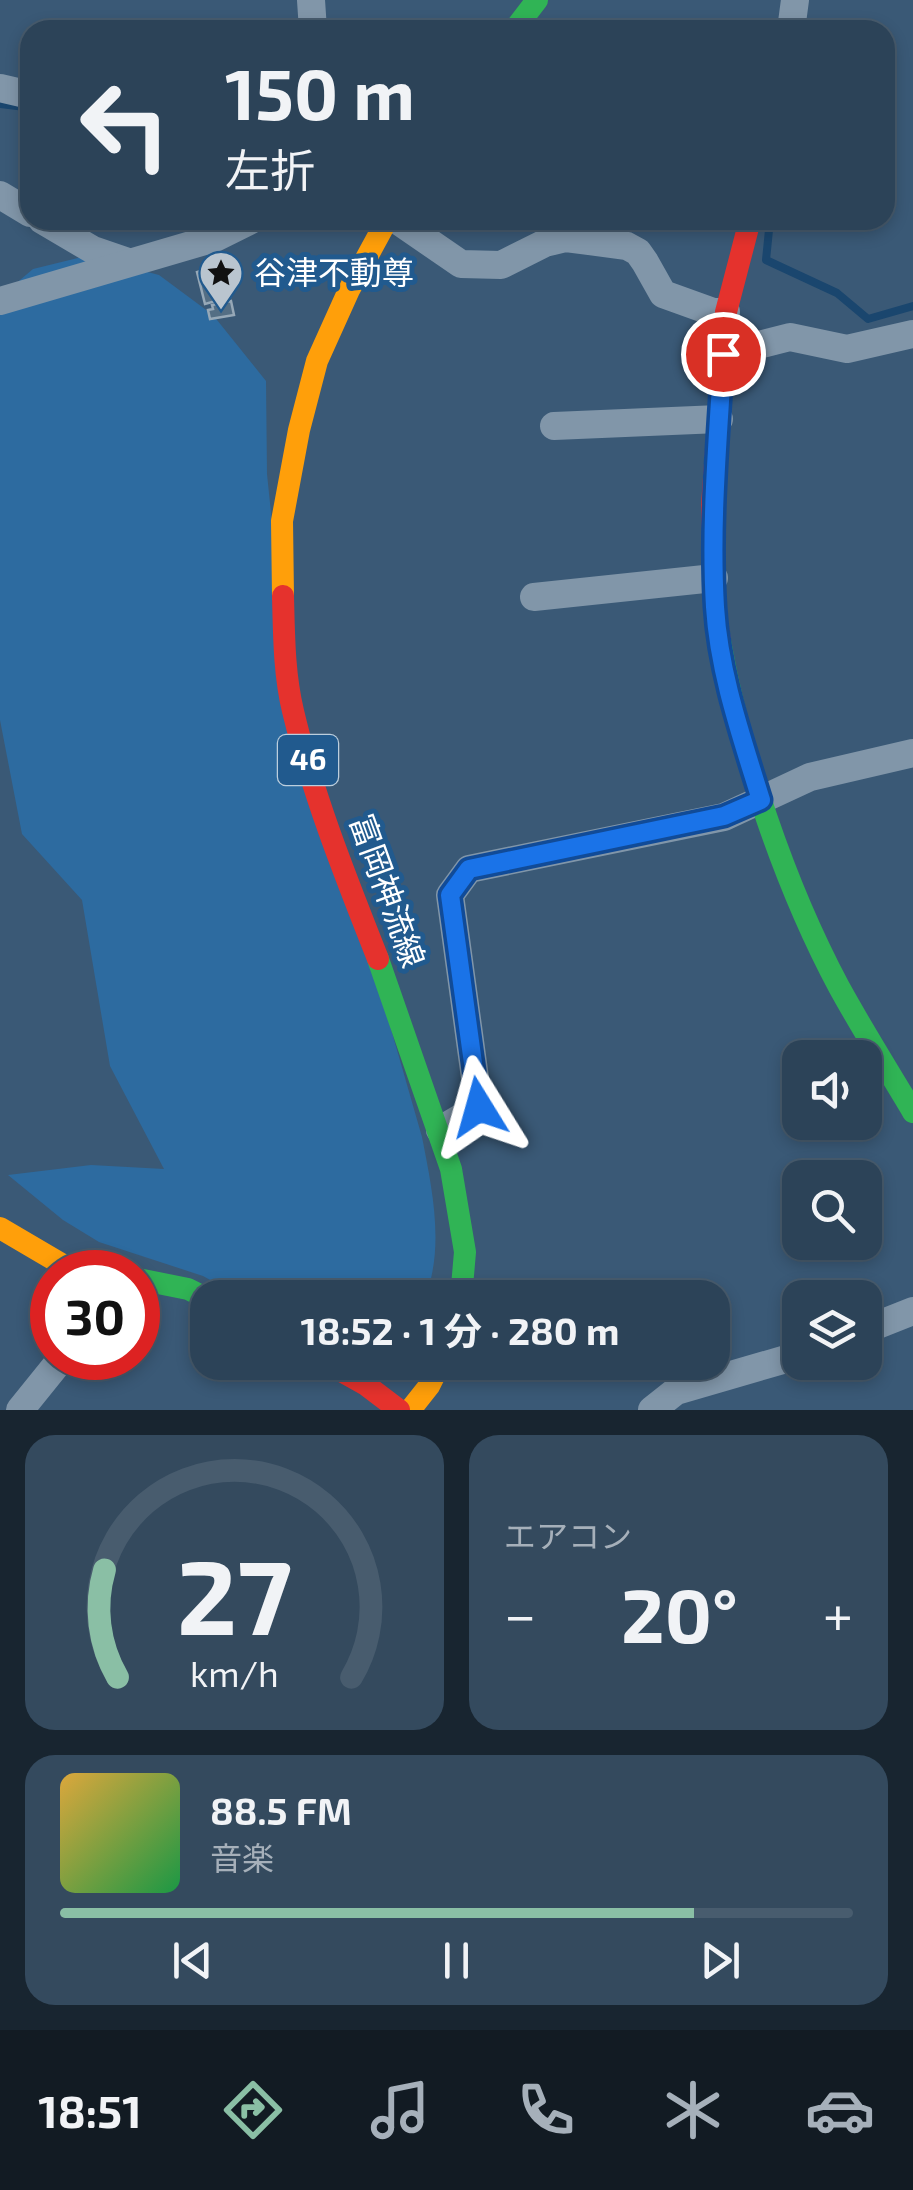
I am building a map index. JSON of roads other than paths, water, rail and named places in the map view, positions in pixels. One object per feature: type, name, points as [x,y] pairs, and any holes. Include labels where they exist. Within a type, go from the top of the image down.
[{"type":"street","points":[[522,20],[537,0]]},
{"type":"street","points":[[59,230],[92,250],[128,262]]},
{"type":"street","points":[[0,301],[215,238],[231,230]]},
{"type":"street","name":"富岡神流線","points":[[380,230],[317,362],[299,430],[282,522],[284,648],[292,709],[332,840],[440,1130],[465,1252],[463,1280]]},
{"type":"street","points":[[412,230],[461,264],[501,265],[566,238],[627,246],[638,252],[663,294],[713,312],[726,312]]},
{"type":"street","points":[[747,230],[726,312],[712,506],[715,610],[731,702],[761,800],[802,906],[838,984],[913,1112]]},
{"type":"street","points":[[723,354],[790,337],[847,349],[913,334]]},
{"type":"street","points":[[554,426],[719,419]]},
{"type":"street","points":[[534,598],[714,578]]},
{"type":"street","points":[[440,1130],[479,1107],[450,895],[469,869],[724,816],[810,777],[913,753]]},
{"type":"street","points":[[0,1228],[34,1250]]},
{"type":"street","points":[[160,1283],[190,1289]]},
{"type":"street","points":[[882,1324],[913,1312]]},
{"type":"street","points":[[652,1410],[676,1391],[782,1361]]},
{"type":"street","points":[[20,1410],[44,1380]]},
{"type":"street","points":[[359,1380],[399,1410]]},
{"type":"street","points":[[410,1410],[432,1380]]},
{"type":"waterway","points":[[0,104],[20,106]]},
{"type":"waterway","points":[[769,230],[766,260],[837,293],[868,319],[913,306]]},
{"type":"place","name":"谷津不動尊","points":[[221,311]]}]
